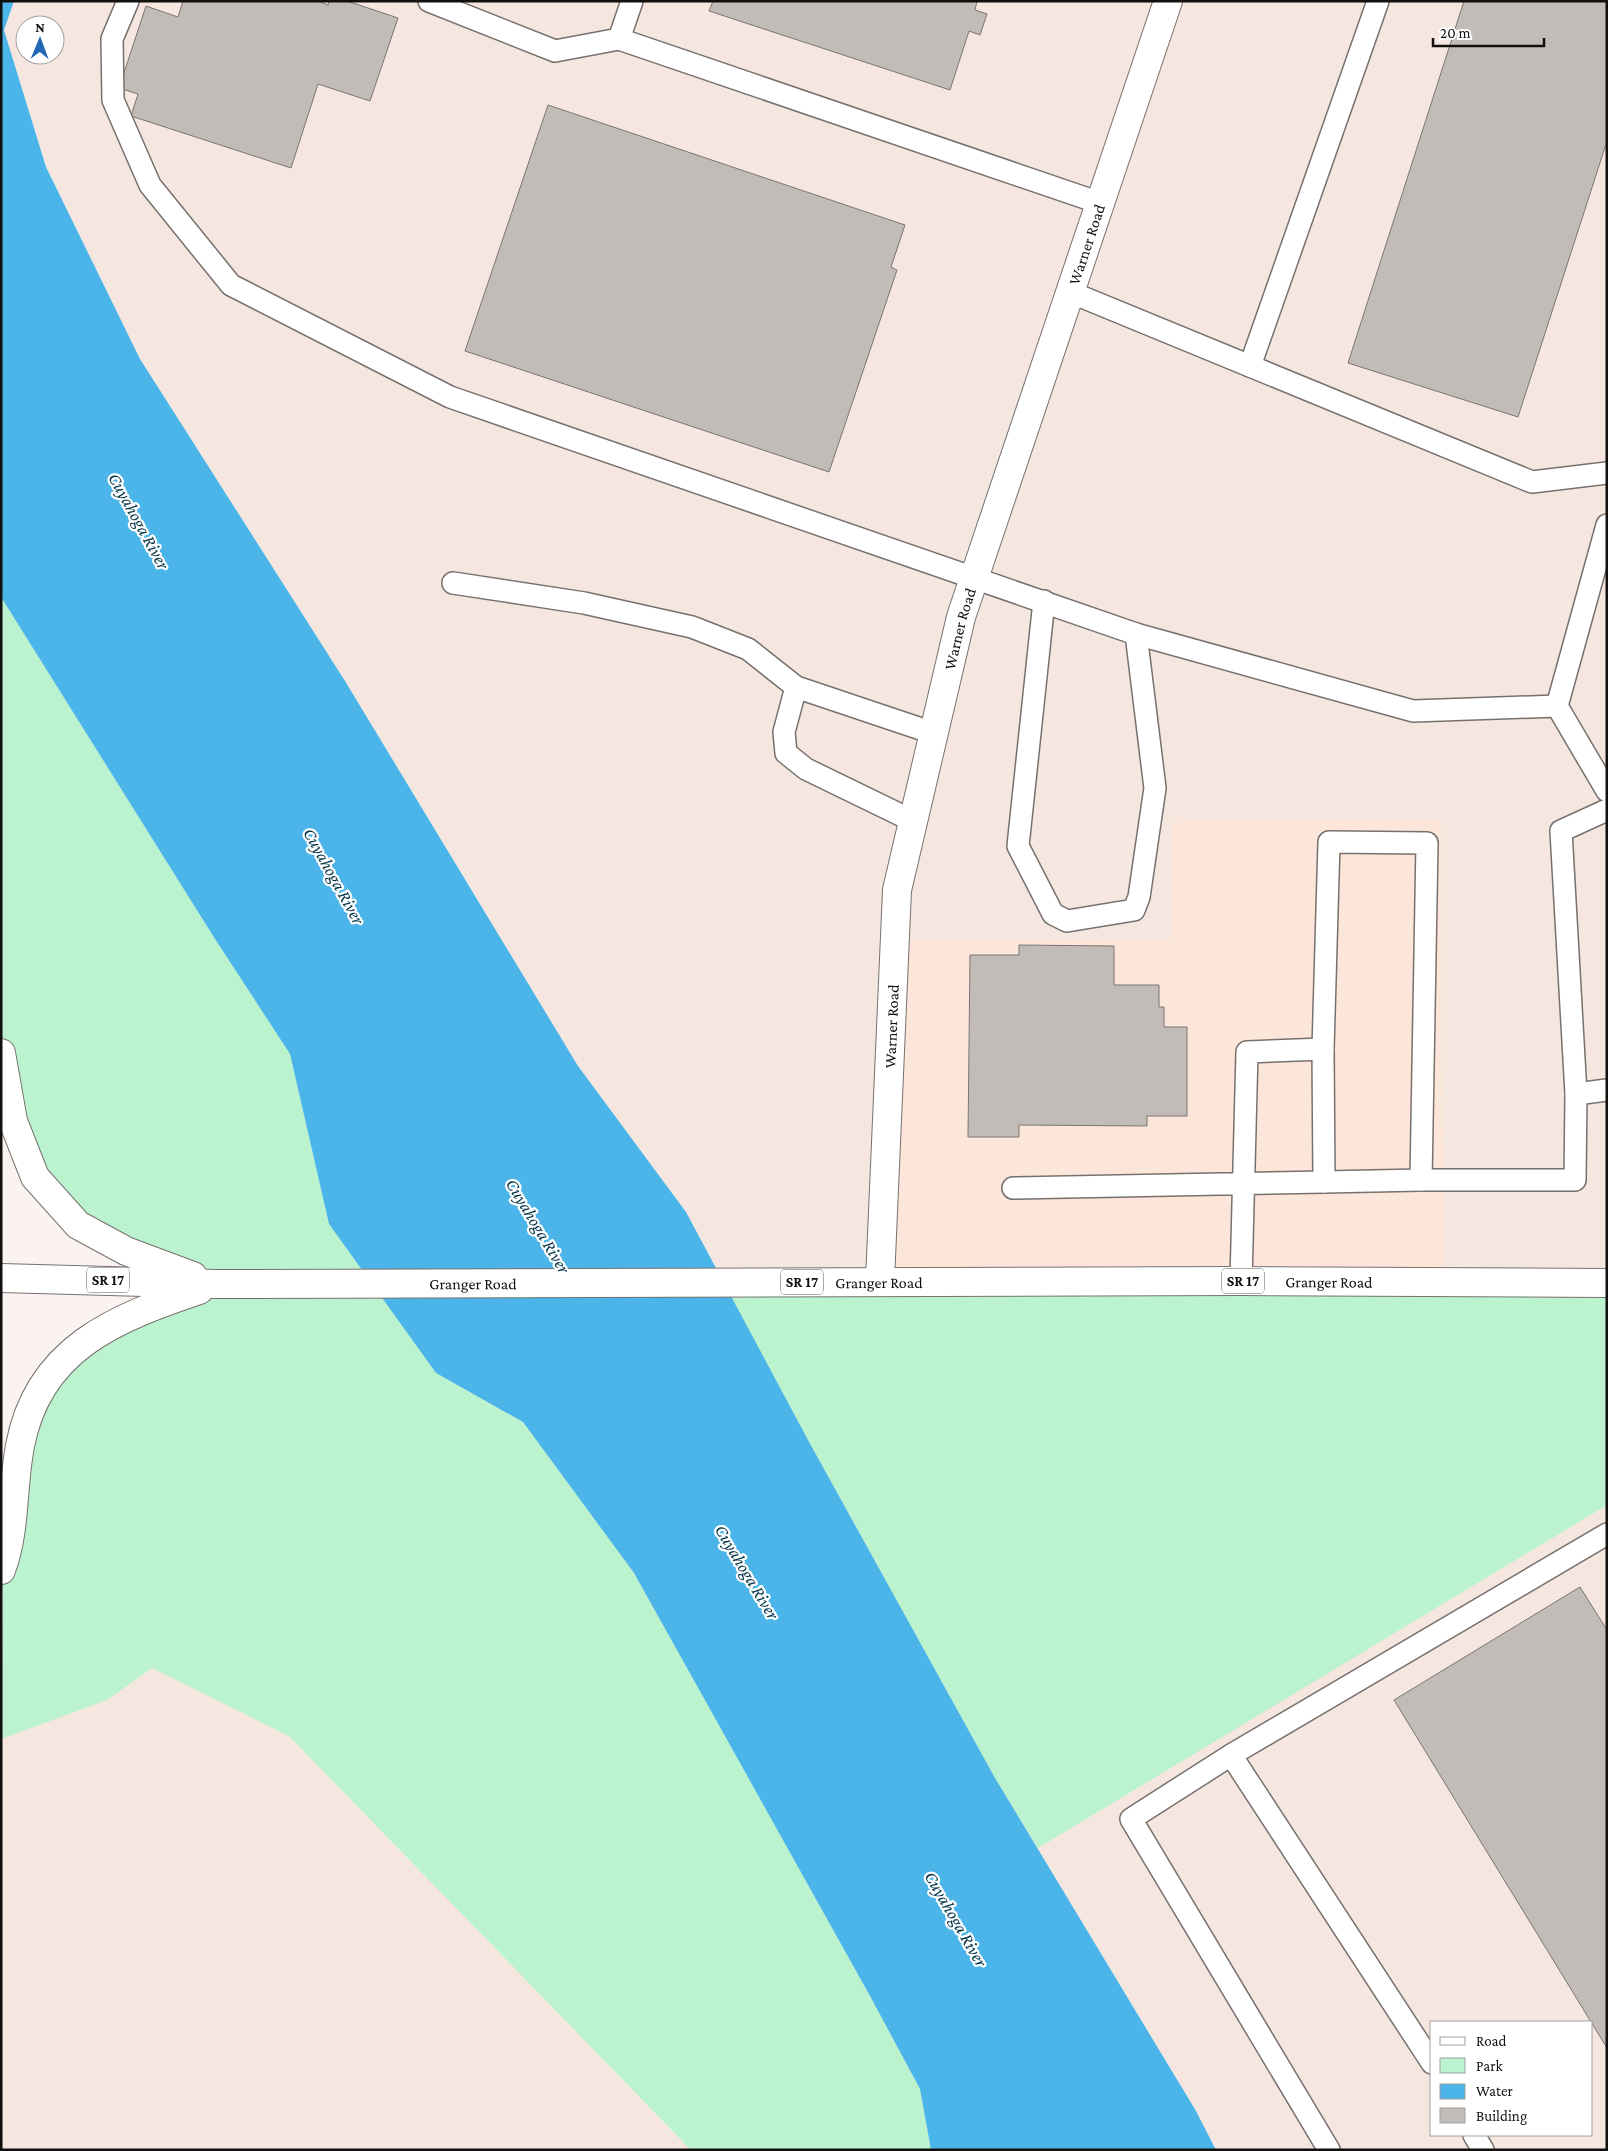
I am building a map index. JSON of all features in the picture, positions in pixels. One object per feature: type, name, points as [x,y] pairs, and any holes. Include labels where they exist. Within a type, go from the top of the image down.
[{"type":"main road","name":"Warner Road","points":[[880,1281],[897,890],[961,617],[1168,1]]},
{"type":"main road","points":[[1,1053],[12,1121],[35,1177],[78,1225],[126,1251],[216,1284]]},
{"type":"main road","name":"Granger Road","points":[[1,1278],[216,1284],[724,1284],[880,1281],[1607,1284]]},
{"type":"main road","points":[[1,1570],[12,1523],[20,1446],[27,1417],[43,1386],[61,1363],[103,1328],[141,1310],[216,1284]]},
{"type":"lane","points":[[128,1],[112,39],[113,100],[150,185],[231,285],[450,397],[1136,634],[1413,711],[1557,706]]},
{"type":"lane","points":[[429,1],[555,51],[620,39],[1100,203]]},
{"type":"lane","points":[[620,39],[632,1]]},
{"type":"lane","points":[[1250,366],[1378,1]]},
{"type":"lane","points":[[1070,292],[1532,482],[1607,473]]},
{"type":"lane","points":[[1607,524],[1557,706],[1607,791]]},
{"type":"lane","points":[[453,583],[584,603],[692,628],[748,650],[796,688],[934,733]]},
{"type":"lane","points":[[1044,601],[1018,846],[1053,914],[1067,921],[1134,910],[1139,897],[1155,788],[1136,634]]},
{"type":"lane","points":[[796,688],[784,732],[786,753],[806,769],[913,821]]},
{"type":"lane","points":[[1013,1188],[1421,1180],[1575,1180],[1576,1094],[1561,831],[1607,810]]},
{"type":"lane","points":[[1324,1182],[1323,1050],[1329,842],[1427,843],[1421,1180]]},
{"type":"lane","points":[[1241,1281],[1247,1052],[1323,1050]]},
{"type":"lane","points":[[1576,1094],[1607,1090]]},
{"type":"lane","points":[[1329,2150],[1131,1819],[1231,1755],[1607,1534]]},
{"type":"lane","points":[[1231,1755],[1430,2059]]},
{"type":"lane","points":[[1475,2136],[1483,2150]]},
{"type":"shaded area","points":[[14,1],[1607,1],[1607,2150],[1216,2150],[1196,2111],[995,1778],[808,1440],[686,1212],[578,1066],[345,681],[140,359],[46,167],[4,30]],"holes":[[[1173,818],[1442,820],[1443,1282],[880,1281],[895,940],[1171,939]]]},
{"type":"shaded area","points":[[1173,818],[1442,820],[1443,1282],[880,1281],[895,940]]},
{"type":"shaded area","points":[[1,1591],[289,1736],[691,2150],[1,2150]]},
{"type":"green space","points":[[1,597],[215,939],[290,1054],[329,1224],[436,1373],[523,1422],[634,1573],[920,2089],[931,2150],[691,2150],[289,1736],[152,1668],[107,1700],[1,1739],[3,1594],[1,1570],[20,1446],[61,1363],[215,1284],[126,1251],[35,1177],[1,1053]]},
{"type":"green space","points":[[1607,1283],[1607,1505],[1038,1848],[995,1778],[724,1284]]},
{"type":"water","name":"Cuyahoga River","points":[[1,1],[14,1],[4,30],[46,167],[140,359],[345,681],[578,1066],[686,1212],[808,1440],[995,1778],[1196,2111],[1216,2150],[931,2150],[920,2089],[634,1573],[523,1422],[436,1373],[329,1224],[290,1054],[215,939],[1,597]]},
{"type":"building","points":[[183,1],[318,1],[328,5],[329,1],[347,1],[398,18],[370,101],[318,84],[291,168],[131,116],[138,94],[119,88],[146,6],[178,17]]},
{"type":"building","points":[[713,1],[977,1],[975,10],[987,14],[980,35],[969,31],[950,90],[709,11]]},
{"type":"building","points":[[1464,1],[1607,1],[1607,141],[1518,417],[1348,363]]},
{"type":"building","points":[[548,105],[905,225],[891,267],[897,270],[829,472],[465,351]]},
{"type":"building","points":[[1019,945],[1114,946],[1114,985],[1159,985],[1159,1007],[1164,1007],[1164,1027],[1187,1027],[1187,1116],[1147,1116],[1147,1126],[1019,1125],[1019,1137],[968,1137],[970,955],[1019,955]]},
{"type":"building","points":[[1580,1587],[1607,1630],[1607,2048],[1593,2025],[1593,2021],[1590,2021],[1394,1700]]}]
